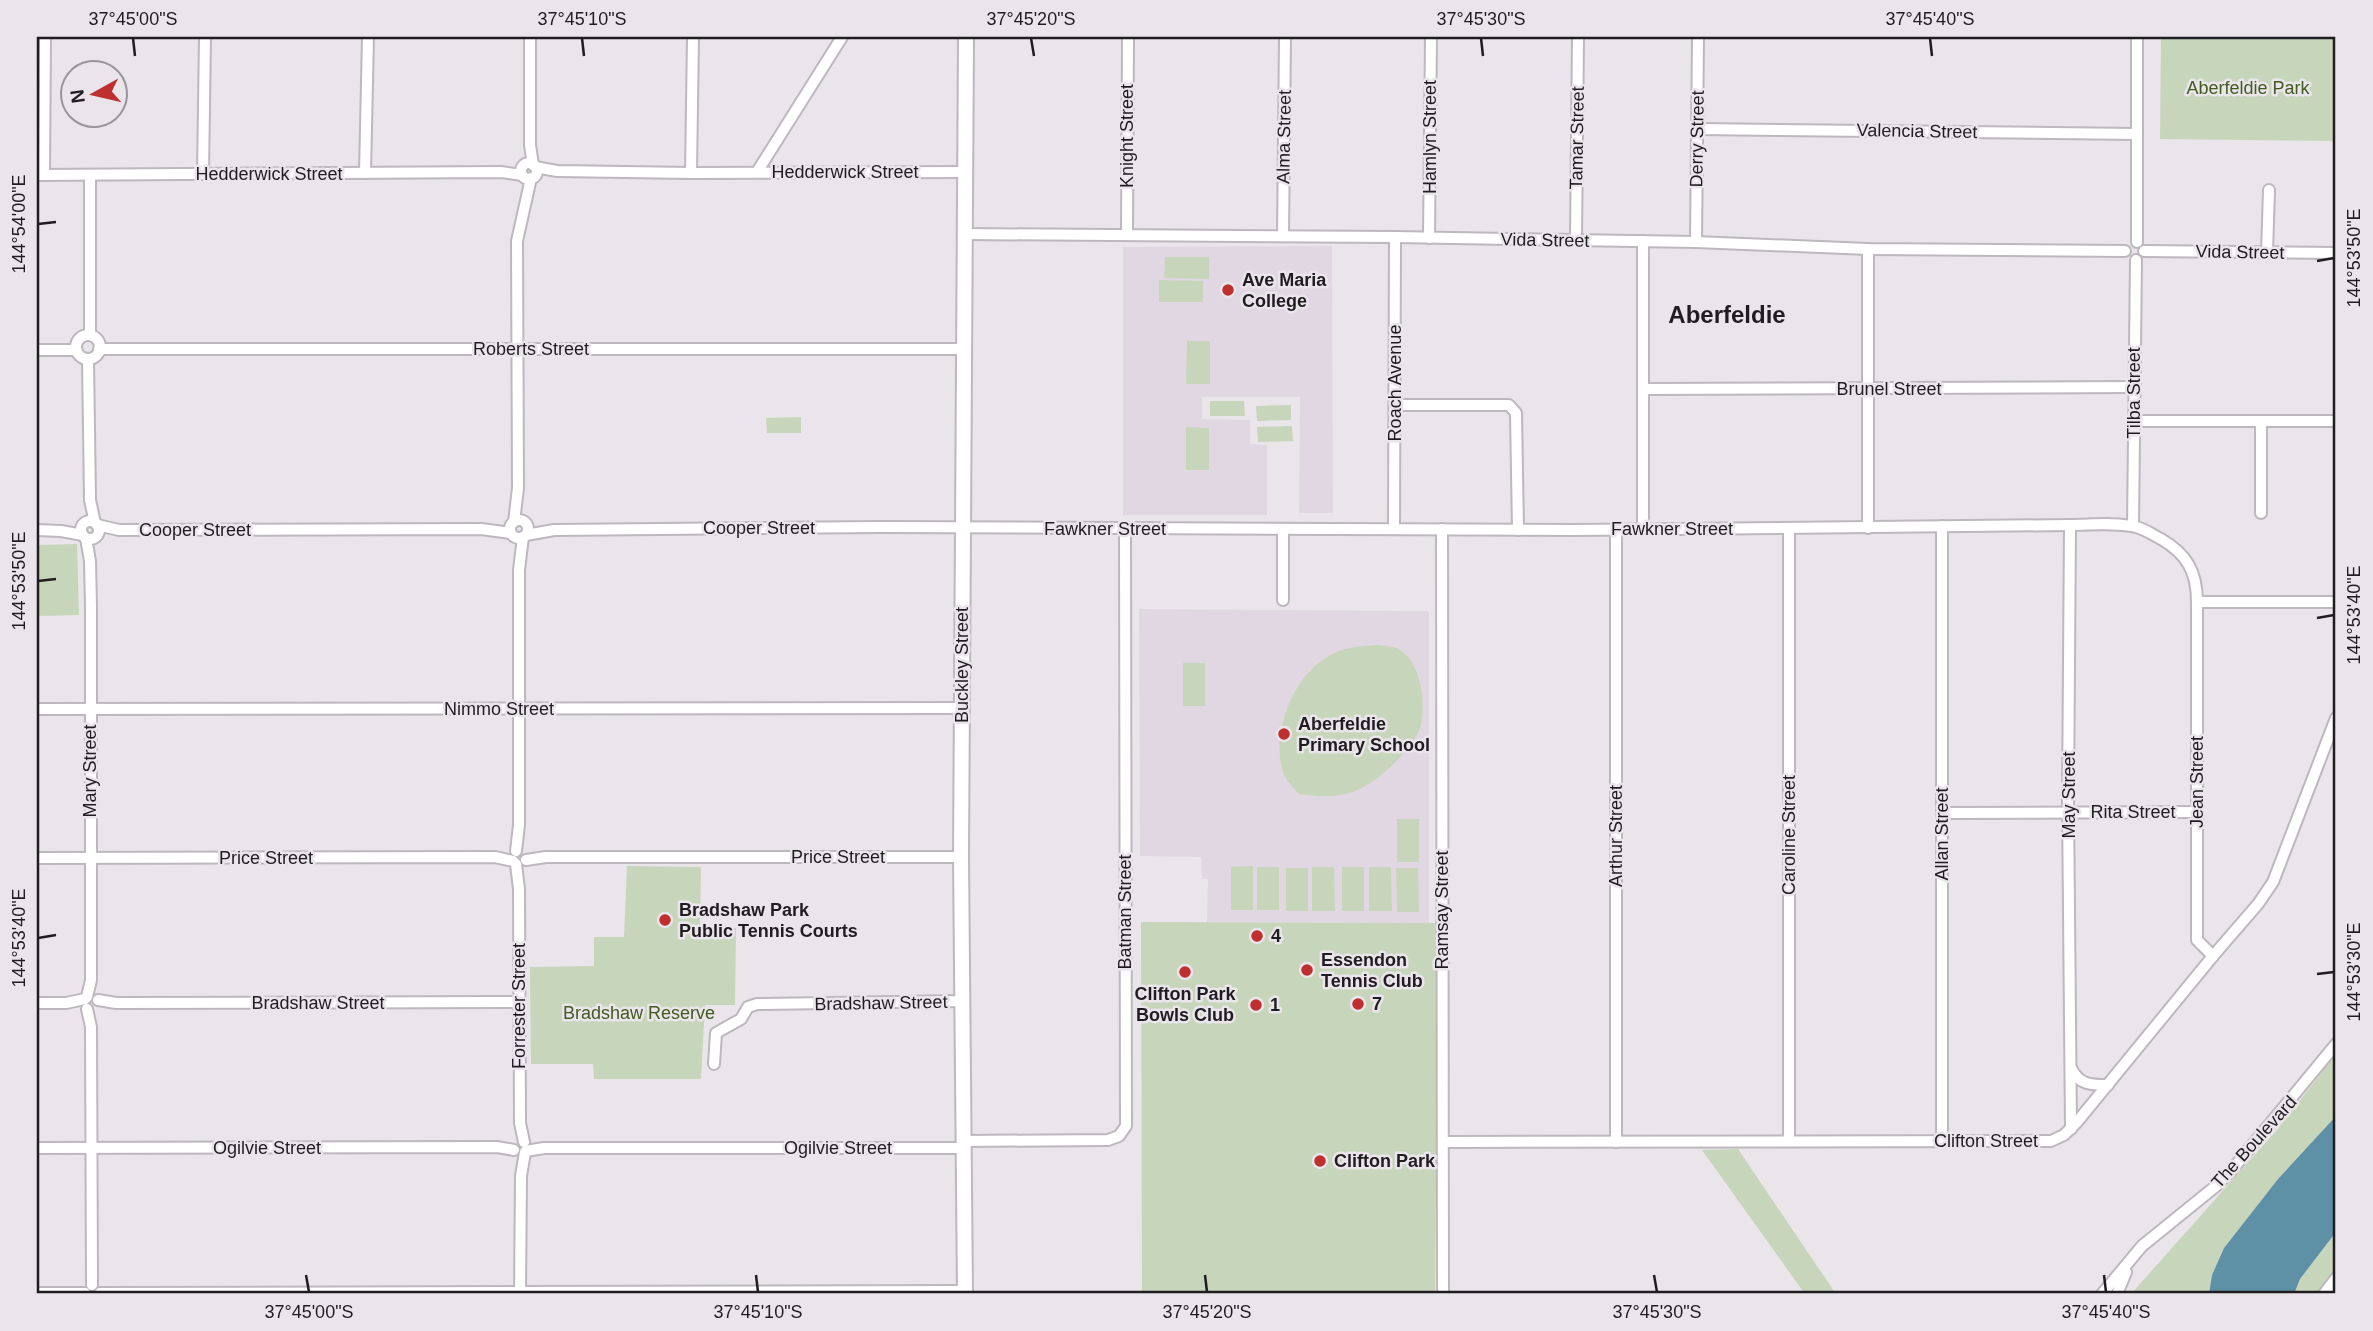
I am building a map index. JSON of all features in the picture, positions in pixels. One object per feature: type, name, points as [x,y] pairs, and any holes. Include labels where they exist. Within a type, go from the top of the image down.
[{"type":"main road","name":"Buckley Street","points":[[965,1293],[961,857],[966,37]]},
{"type":"street","points":[[40,175],[45,37]]},
{"type":"street","points":[[203,174],[205,37]]},
{"type":"street","points":[[365,173],[368,37]]},
{"type":"street","name":"Forrester Street","points":[[520,1293],[517,241],[529,171],[530,37]]},
{"type":"street","points":[[691,173],[693,37]]},
{"type":"street","points":[[757,172],[842,37]]},
{"type":"street","name":"Knight Street","points":[[1127,235],[1128,37]]},
{"type":"street","name":"Alma Street","points":[[1283,236],[1285,37]]},
{"type":"street","name":"Hamlyn Street","points":[[1429,238],[1431,37]]},
{"type":"street","name":"Tamar Street","points":[[1576,240],[1578,37]]},
{"type":"street","name":"Derry Street","points":[[1696,242],[1698,37]]},
{"type":"street","name":"Tilba Street","points":[[2133,526],[2139,251],[2137,37]]},
{"type":"street","name":"Valencia Street","points":[[1698,129],[2137,134]]},
{"type":"street","name":"Hedderwick Street","points":[[40,175],[529,171],[964,172]]},
{"type":"street","points":[[90,175],[90,335]]},
{"type":"street","points":[[2267,253],[2269,190]]},
{"type":"street","name":"Vida Street","points":[[964,234],[1643,241],[1868,249],[2125,251],[2127,245],[2139,251],[2336,253]]},
{"type":"street","name":"Roach Avenue","points":[[1394,529],[1395,237]]},
{"type":"street","points":[[1643,241],[1643,529]]},
{"type":"street","points":[[1868,249],[1868,528]]},
{"type":"street","points":[[90,335],[96,338],[99,349],[97,355],[88,359],[80,356],[76,350],[79,339],[90,335]]},
{"type":"street","name":"Roberts Street","points":[[99,349],[964,349]]},
{"type":"street","points":[[37,350],[76,350]]},
{"type":"street","name":"Mary Street","points":[[88,359],[92,1292]]},
{"type":"street","name":"Brunel Street","points":[[1643,389],[2135,387]]},
{"type":"street","points":[[1395,405],[1508,405],[1516,413],[1518,530]]},
{"type":"street","points":[[2134,421],[2336,421]]},
{"type":"street","points":[[2261,421],[2261,513]]},
{"type":"street","name":"May Street","points":[[2070,525],[2071,1129]]},
{"type":"street","name":"Allan Street","points":[[1942,526],[1942,1142]]},
{"type":"street","name":"Fawkner Street","points":[[964,529],[1616,530],[2133,526],[2169,543],[2186,557],[2194,572],[2197,602]]},
{"type":"street","name":"Caroline Street","points":[[1789,528],[1789,1141]]},
{"type":"street","name":"Cooper Street","points":[[37,530],[964,529]]},
{"type":"street","name":"Batman Street","points":[[963,1144],[1108,1140],[1119,1136],[1126,1126],[1125,529]]},
{"type":"street","points":[[1283,529],[1283,600]]},
{"type":"street","name":"Ramsay Street","points":[[1442,530],[1443,1293]]},
{"type":"street","name":"Arthur Street","points":[[1616,530],[1616,1142]]},
{"type":"street","points":[[2197,602],[2336,602]]},
{"type":"street","name":"Jean Street","points":[[2197,602],[2197,940],[2213,956]]},
{"type":"street","name":"Nimmo Street","points":[[37,709],[962,708]]},
{"type":"street","name":"Clifton Street","points":[[1444,1142],[2051,1141],[2071,1129],[2258,904],[2273,881],[2336,718]]},
{"type":"street","name":"Rita Street","points":[[1942,813],[2197,812]]},
{"type":"street","name":"Price Street","points":[[37,858],[961,857]]},
{"type":"street","name":"Bradshaw Street","points":[[714,1064],[716,1033],[741,1019],[748,1007],[757,1004],[963,1001]]},
{"type":"street","name":"Bradshaw Street","points":[[37,1003],[519,1002]]},
{"type":"street","name":"The Boulevard","points":[[2102,1294],[2142,1246],[2231,1171],[2336,1044]]},
{"type":"street","points":[[2070,1065],[2078,1079],[2086,1084],[2108,1086]]},
{"type":"street","name":"Ogilvie Street","points":[[37,1148],[544,1149],[963,1144]]},
{"type":"street","name":"The Boulevard","points":[[2117,1294],[2131,1259]]},
{"type":"street","points":[[2324,1294],[2336,1278]]},
{"type":"street","points":[[37,1293],[965,1293]]},
{"type":"shaded area","points":[[1332,246],[1333,513],[1299,513],[1300,397],[1202,397],[1202,419],[1250,420],[1250,444],[1267,445],[1267,515],[1123,515],[1123,247]]},
{"type":"shaded area","name":"Aberfeldie Primary School","points":[[1139,609],[1429,611],[1429,923],[1207,922],[1208,879],[1202,879],[1201,857],[1140,856]]},
{"type":"green space","name":"Aberfeldie Park","points":[[2161,37],[2336,37],[2336,141],[2160,139]]},
{"type":"green space","points":[[1165,257],[1209,257],[1209,279],[1164,278]]},
{"type":"green space","points":[[1159,280],[1203,281],[1203,302],[1159,302]]},
{"type":"green space","points":[[1187,341],[1210,341],[1210,384],[1186,384]]},
{"type":"green space","points":[[1210,401],[1244,401],[1245,416],[1210,416]]},
{"type":"green space","points":[[1291,405],[1291,420],[1257,421],[1256,406]]},
{"type":"green space","points":[[801,417],[801,433],[767,433],[766,418]]},
{"type":"green space","points":[[1292,426],[1293,441],[1258,442],[1257,427]]},
{"type":"green space","points":[[1186,427],[1209,428],[1209,470],[1186,470]]},
{"type":"green space","points":[[77,544],[79,615],[37,616],[37,545]]},
{"type":"green space","points":[[1379,645],[1400,650],[1413,664],[1417,673],[1423,705],[1418,733],[1404,753],[1366,786],[1329,796],[1299,794],[1284,775],[1280,757],[1282,724],[1295,693],[1304,678],[1327,657],[1345,649]]},
{"type":"green space","points":[[1183,663],[1205,663],[1205,706],[1183,706]]},
{"type":"green space","points":[[1397,819],[1419,819],[1419,862],[1397,862]]},
{"type":"green space","name":"Bradshaw Reserve","points":[[627,866],[701,867],[700,926],[736,928],[735,1005],[705,1005],[701,1079],[594,1079],[593,1064],[531,1064],[530,967],[594,966],[594,937],[624,937]]},
{"type":"green space","points":[[1253,866],[1253,910],[1231,910],[1231,867]]},
{"type":"green space","points":[[1257,867],[1279,867],[1279,910],[1257,910]]},
{"type":"green space","points":[[1312,867],[1334,867],[1335,911],[1312,911]]},
{"type":"green space","points":[[1342,867],[1364,867],[1364,911],[1342,911]]},
{"type":"green space","points":[[1369,867],[1391,867],[1392,911],[1369,911]]},
{"type":"green space","points":[[1286,868],[1308,868],[1308,911],[1286,911]]},
{"type":"green space","points":[[1396,868],[1418,868],[1419,912],[1397,912]]},
{"type":"green space","name":"Clifton Park","points":[[1141,922],[1438,923],[1435,1294],[1142,1294]]},
{"type":"green space","points":[[2336,1054],[2336,1116],[2278,1179],[2224,1248],[2212,1275],[2209,1294],[2131,1294],[2276,1131]]},
{"type":"green space","points":[[1738,1149],[1836,1294],[1805,1294],[1702,1150]]},
{"type":"green space","points":[[2336,1232],[2336,1278],[2323,1294],[2294,1294],[2300,1279]]},
{"type":"water","points":[[2336,1116],[2336,1232],[2300,1279],[2294,1294],[2209,1294],[2212,1275],[2224,1248],[2278,1179]]},
{"type":"place","name":"Ave Maria College","points":[[1228,290]]},
{"type":"place","name":"Aberfeldie Primary School","points":[[1284,734]]},
{"type":"place","name":"Bradshaw Park Public Tennis Courts","points":[[665,920]]},
{"type":"place","name":"4","points":[[1257,936]]},
{"type":"place","name":"Essendon Tennis Club","points":[[1307,970]]},
{"type":"place","name":"Clifton Park Bowls Club","points":[[1185,972]]},
{"type":"place","name":"7","points":[[1358,1004]]},
{"type":"place","name":"1","points":[[1256,1005]]},
{"type":"place","name":"Clifton Park","points":[[1320,1161]]},
{"type":"district","name":"Aberfeldie","points":[[1727,314]]}]
